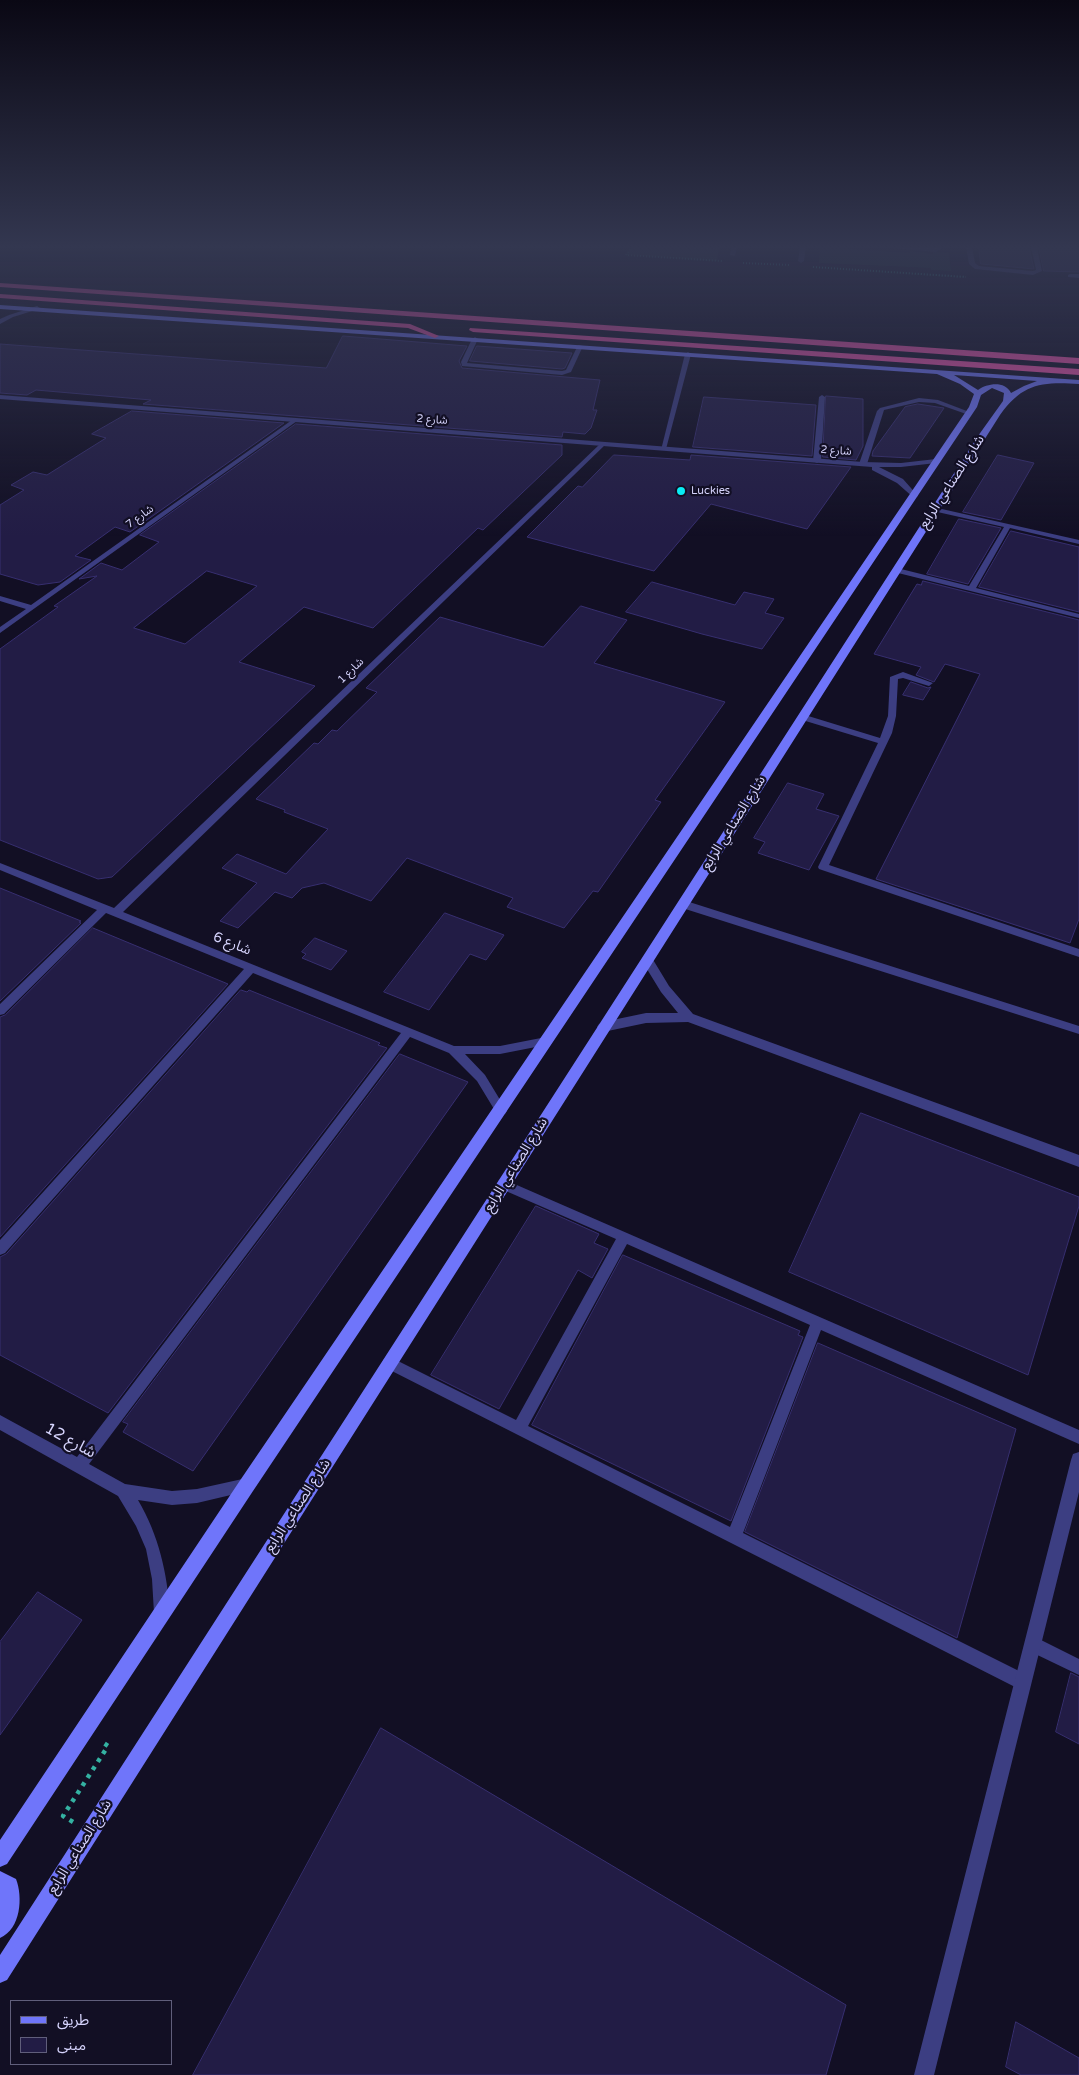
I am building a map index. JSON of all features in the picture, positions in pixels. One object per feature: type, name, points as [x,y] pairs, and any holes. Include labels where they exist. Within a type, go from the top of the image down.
[{"type":"highway","points":[[670,344],[1079,372]]},
{"type":"highway","points":[[835,344],[1079,361]]},
{"type":"main road","points":[[548,344],[1079,382]]},
{"type":"main road","points":[[934,371],[964,383],[978,394],[988,386],[1000,387],[1008,392],[1006,400]]},
{"type":"main road","name":"شارع الصناعي الرابع","points":[[0,1973],[603,1027],[648,961],[1006,400],[1023,388],[1052,380]]},
{"type":"main road","name":"شارع الصناعي الرابع","points":[[0,1857],[247,1486],[969,414],[978,394]]},
{"type":"main road","points":[[0,1881],[10,1886],[13,1897],[10,1910],[0,1928]]},
{"type":"street","name":"شارع 2","points":[[0,397],[818,461],[901,465],[936,461]]},
{"type":"street","name":"شارع 2","points":[[863,464],[890,474],[900,481],[914,496]]},
{"type":"street","points":[[648,961],[665,989],[689,1017]]},
{"type":"street","points":[[603,1027],[646,1018],[689,1017],[1079,1161]]},
{"type":"street","points":[[924,2075],[1079,1460]]},
{"type":"lane","points":[[473,344],[464,364],[562,373],[570,370],[580,346]]},
{"type":"lane","points":[[663,449],[688,354]]},
{"type":"lane","points":[[818,461],[822,397]]},
{"type":"lane","points":[[863,464],[879,412],[882,409],[919,400],[936,401],[969,414]]},
{"type":"lane","name":"شارع 7","points":[[0,631],[294,421]]},
{"type":"lane","name":"شارع 1","points":[[116,913],[602,445]]},
{"type":"lane","points":[[936,509],[1079,542]]},
{"type":"lane","points":[[971,589],[1008,526]]},
{"type":"lane","points":[[897,570],[1079,616]]},
{"type":"lane","points":[[0,598],[32,608]]},
{"type":"lane","points":[[929,683],[903,675],[894,677],[892,716],[883,742],[823,867],[1079,953]]},
{"type":"lane","points":[[802,717],[883,742]]},
{"type":"lane","name":"شارع 6","points":[[0,866],[453,1050],[500,1050],[546,1041]]},
{"type":"lane","points":[[683,904],[1079,1030]]},
{"type":"lane","points":[[0,1011],[105,908]]},
{"type":"lane","points":[[0,1249],[251,968]]},
{"type":"lane","points":[[79,1466],[408,1032]]},
{"type":"lane","name":"شارع 6","points":[[453,1050],[481,1078],[501,1111]]},
{"type":"lane","points":[[503,1184],[1079,1437]]},
{"type":"lane","points":[[519,1428],[624,1237]]},
{"type":"lane","points":[[734,1536],[818,1322]]},
{"type":"lane","points":[[389,1362],[1023,1682]]},
{"type":"lane","name":"شارع 12","points":[[0,1422],[124,1491],[172,1498],[197,1496],[247,1486]]},
{"type":"lane","name":"شارع 12","points":[[124,1491],[149,1533],[157,1558],[161,1585],[162,1614]]},
{"type":"lane","points":[[1033,1644],[1079,1666]]},
{"type":"path","points":[[84,1732],[108,1746],[63,1816],[89,1832]]},
{"type":"building","points":[[0,344],[326,368],[339,344],[440,344],[467,346],[459,361],[462,368],[600,380],[593,410],[597,410],[591,428],[585,434],[563,432],[562,437],[143,404],[151,400],[36,390],[27,395],[0,393]]},
{"type":"building","points":[[477,346],[572,353],[565,368],[562,369],[470,361]]},
{"type":"building","points":[[826,396],[863,399],[863,446],[856,460],[823,457]]},
{"type":"building","points":[[704,397],[816,405],[812,456],[693,447]]},
{"type":"building","points":[[918,404],[944,408],[910,458],[872,456],[873,451],[905,407]]},
{"type":"building","points":[[132,411],[284,423],[130,532],[115,527],[75,556],[91,560],[60,582],[38,585],[0,574],[0,505],[24,490],[11,485],[33,472],[47,475],[106,438],[92,434]]},
{"type":"building","points":[[296,424],[562,445],[562,455],[483,530],[478,528],[373,628],[304,607],[239,662],[315,686],[112,877],[98,879],[0,840],[0,649],[58,607],[54,606],[97,576],[79,579],[101,563],[122,570],[159,542],[140,535]],"holes":[[[207,571],[257,586],[185,644],[134,628]]]},
{"type":"building","points":[[614,455],[690,460],[691,455],[851,467],[807,529],[711,504],[654,571],[527,537],[578,486],[582,487]]},
{"type":"building","points":[[998,455],[1034,463],[1001,520],[963,512]]},
{"type":"building","points":[[959,519],[1001,528],[968,584],[927,574]]},
{"type":"building","points":[[1011,531],[1079,547],[1079,612],[979,587]]},
{"type":"building","points":[[923,581],[1079,620],[1079,919],[1070,943],[876,879],[980,674],[945,664],[934,682],[916,675],[921,667],[874,654],[917,584],[921,585]]},
{"type":"building","points":[[652,582],[735,605],[744,592],[774,599],[765,613],[784,618],[762,649],[626,612]]},
{"type":"building","points":[[581,606],[627,620],[594,663],[725,702],[655,800],[661,802],[598,892],[593,891],[564,928],[507,907],[513,898],[407,858],[371,901],[324,883],[302,888],[292,898],[275,892],[238,928],[220,921],[257,883],[222,868],[237,854],[286,874],[328,829],[256,799],[314,743],[318,744],[332,730],[337,731],[377,692],[366,688],[440,617],[543,647]]},
{"type":"building","points":[[911,682],[928,688],[931,687],[923,700],[903,695]]},
{"type":"building","points":[[788,783],[824,794],[816,809],[839,816],[809,870],[758,853],[765,842],[754,838]]},
{"type":"building","points":[[0,888],[81,921],[79,922],[81,923],[0,1001]]},
{"type":"building","points":[[445,913],[504,935],[486,960],[470,954],[429,1010],[384,992]]},
{"type":"building","points":[[93,928],[228,984],[0,1237],[0,1017],[5,1015]]},
{"type":"building","points":[[315,938],[347,951],[331,970],[302,958],[306,954],[302,952]]},
{"type":"building","points":[[241,990],[247,992],[249,990],[380,1043],[378,1045],[387,1048],[108,1413],[0,1355],[0,1257],[6,1254]]},
{"type":"building","points":[[400,1054],[468,1082],[193,1471],[123,1432],[128,1424],[123,1422]]},
{"type":"building","points":[[861,1113],[1079,1197],[1079,1206],[1028,1375],[789,1272]]},
{"type":"building","points":[[536,1206],[599,1234],[594,1243],[608,1249],[592,1278],[578,1270],[499,1409],[431,1375]]},
{"type":"building","points":[[623,1255],[800,1331],[798,1335],[803,1337],[731,1521],[532,1425]]},
{"type":"building","points":[[818,1343],[1016,1429],[957,1638],[745,1532]]},
{"type":"building","points":[[38,1592],[82,1620],[0,1735],[0,1642]]},
{"type":"building","points":[[1071,1673],[1079,1677],[1079,1744],[1056,1732]]},
{"type":"building","points":[[381,1728],[846,2005],[826,2075],[193,2075]]},
{"type":"building","points":[[1016,2022],[1079,2058],[1079,2075],[1021,2075],[1006,2067]]},
{"type":"place","name":"Luckies","points":[[681,491]]}]
